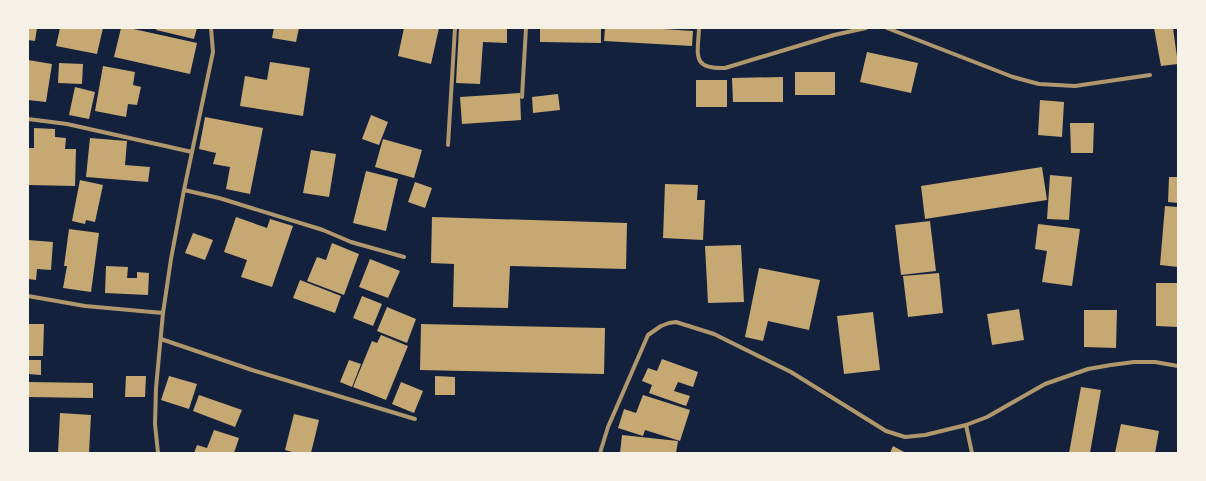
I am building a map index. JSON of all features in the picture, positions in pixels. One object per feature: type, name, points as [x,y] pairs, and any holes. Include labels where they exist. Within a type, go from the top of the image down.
[{"type":"street","points":[[158,453],[155,424],[156,388],[163,313],[171,259],[184,190],[213,52],[211,28]]},
{"type":"street","points":[[448,145],[455,28]]},
{"type":"street","points":[[522,97],[526,28]]},
{"type":"street","points":[[699,28],[699,61],[704,66],[715,68],[725,68],[834,35],[866,28]]},
{"type":"street","points":[[886,28],[1013,77],[1039,84],[1075,86],[1150,75]]},
{"type":"street","points":[[28,119],[67,124],[192,152]]},
{"type":"street","points":[[184,190],[219,198],[323,230],[351,242],[404,257]]},
{"type":"street","points":[[28,296],[85,306],[163,313]]},
{"type":"street","points":[[600,453],[608,427],[648,335],[669,323],[676,322],[714,334],[755,353],[791,372],[886,431],[905,437],[925,435],[966,426],[988,417],[1045,384],[1088,370],[1134,362],[1155,362],[1178,366]]},
{"type":"street","points":[[161,339],[252,370],[416,419]]},
{"type":"street","points":[[966,426],[972,453]]},
{"type":"building","points":[[28,28],[37,28],[35,41],[28,40]]},
{"type":"building","points":[[60,28],[103,28],[97,54],[56,46]]},
{"type":"building","points":[[121,28],[129,28],[197,43],[190,74],[114,57]]},
{"type":"building","points":[[157,28],[197,28],[194,39],[156,30]]},
{"type":"building","points":[[274,28],[299,28],[296,42],[272,38]]},
{"type":"building","points":[[404,28],[439,28],[431,64],[398,56]]},
{"type":"building","points":[[459,28],[507,28],[507,43],[483,42],[480,84],[456,83]]},
{"type":"building","points":[[540,28],[601,28],[601,43],[540,42]]},
{"type":"building","points":[[605,28],[649,28],[693,31],[692,46],[604,41]]},
{"type":"building","points":[[1154,28],[1173,28],[1178,64],[1161,66]]},
{"type":"building","points":[[867,52],[918,63],[911,93],[860,82]]},
{"type":"building","points":[[28,60],[52,64],[46,102],[28,100]]},
{"type":"building","points":[[270,62],[310,68],[303,116],[240,106],[245,76],[267,80]]},
{"type":"building","points":[[59,63],[83,64],[82,84],[58,83]]},
{"type":"building","points":[[103,66],[135,72],[133,85],[141,87],[137,105],[128,104],[126,117],[95,111]]},
{"type":"building","points":[[795,72],[835,72],[835,95],[795,95]]},
{"type":"building","points":[[783,77],[783,102],[733,102],[732,78]]},
{"type":"building","points":[[696,80],[727,80],[727,107],[696,107]]},
{"type":"building","points":[[75,87],[95,92],[89,119],[69,115]]},
{"type":"building","points":[[520,93],[521,120],[462,124],[460,97]]},
{"type":"building","points":[[558,94],[560,110],[533,113],[532,97]]},
{"type":"building","points":[[1040,100],[1064,102],[1062,137],[1038,135]]},
{"type":"building","points":[[371,115],[388,122],[379,145],[362,139]]},
{"type":"building","points":[[205,117],[263,128],[250,194],[226,189],[230,167],[213,164],[216,153],[199,149]]},
{"type":"building","points":[[1070,123],[1094,123],[1093,153],[1071,153]]},
{"type":"building","points":[[34,128],[55,129],[55,137],[66,138],[65,149],[76,149],[75,186],[28,185],[28,148],[34,148]]},
{"type":"building","points":[[90,138],[127,141],[125,165],[150,167],[148,182],[86,177]]},
{"type":"building","points":[[383,139],[422,150],[414,178],[375,167]]},
{"type":"building","points":[[311,150],[336,154],[329,197],[303,193]]},
{"type":"building","points":[[1042,167],[1047,200],[925,219],[921,186]]},
{"type":"building","points":[[366,171],[398,179],[386,231],[353,223]]},
{"type":"building","points":[[1050,175],[1072,177],[1069,220],[1047,219]]},
{"type":"building","points":[[1169,177],[1178,177],[1178,203],[1168,202]]},
{"type":"building","points":[[80,180],[103,185],[95,222],[86,220],[85,224],[72,221]]},
{"type":"building","points":[[415,182],[432,188],[425,208],[408,202]]},
{"type":"building","points":[[665,184],[698,185],[697,200],[705,200],[703,240],[663,238]]},
{"type":"building","points":[[1165,206],[1178,207],[1178,267],[1160,265]]},
{"type":"building","points":[[236,217],[267,228],[270,219],[293,226],[272,287],[241,277],[247,260],[224,252]]},
{"type":"building","points":[[432,217],[627,223],[626,269],[510,266],[508,308],[453,307],[454,264],[431,263]]},
{"type":"building","points":[[930,221],[936,271],[901,275],[895,225]]},
{"type":"building","points":[[1038,224],[1080,229],[1072,286],[1042,282],[1047,251],[1035,249]]},
{"type":"building","points":[[69,229],[99,233],[91,292],[63,288],[67,266],[64,266]]},
{"type":"building","points":[[193,233],[213,240],[205,260],[185,253]]},
{"type":"building","points":[[28,240],[53,242],[51,270],[37,269],[36,280],[28,279]]},
{"type":"building","points":[[332,243],[359,254],[344,295],[307,281],[317,257],[326,260]]},
{"type":"building","points":[[741,245],[744,302],[708,303],[705,246]]},
{"type":"building","points":[[370,259],[400,271],[388,298],[359,287]]},
{"type":"building","points":[[106,266],[128,267],[127,278],[137,278],[137,272],[149,273],[148,295],[105,293]]},
{"type":"building","points":[[759,268],[820,280],[809,330],[768,321],[763,341],[745,337]]},
{"type":"building","points":[[939,273],[943,313],[908,317],[903,276]]},
{"type":"building","points":[[300,280],[341,296],[335,313],[293,298]]},
{"type":"building","points":[[1156,283],[1178,283],[1178,327],[1156,326]]},
{"type":"building","points":[[362,296],[382,304],[373,326],[353,318]]},
{"type":"building","points":[[387,307],[416,319],[407,343],[377,331]]},
{"type":"building","points":[[1019,309],[1024,340],[992,345],[987,314]]},
{"type":"building","points":[[1084,310],[1117,310],[1116,348],[1084,347]]},
{"type":"building","points":[[873,312],[880,370],[844,374],[837,316]]},
{"type":"building","points":[[28,324],[44,324],[43,356],[28,356]]},
{"type":"building","points":[[421,324],[605,328],[604,374],[420,370]]},
{"type":"building","points":[[381,335],[408,346],[386,400],[353,387],[372,341],[377,343]]},
{"type":"building","points":[[662,359],[698,372],[693,387],[678,382],[674,391],[690,396],[686,406],[649,393],[652,385],[642,381],[648,368],[657,371]]},
{"type":"building","points":[[28,360],[41,360],[41,375],[28,374]]},
{"type":"building","points":[[349,360],[361,364],[352,387],[340,382]]},
{"type":"building","points":[[126,376],[146,376],[145,397],[125,397]]},
{"type":"building","points":[[169,376],[197,384],[189,409],[161,400]]},
{"type":"building","points":[[435,376],[455,377],[455,395],[435,395]]},
{"type":"building","points":[[28,382],[93,383],[93,398],[28,397]]},
{"type":"building","points":[[401,382],[423,391],[414,413],[392,404]]},
{"type":"building","points":[[1081,387],[1101,390],[1090,453],[1069,453]]},
{"type":"building","points":[[199,395],[242,410],[235,427],[193,411]]},
{"type":"building","points":[[643,395],[690,410],[680,441],[645,430],[643,436],[618,428],[624,409],[636,413]]},
{"type":"building","points":[[60,413],[91,415],[89,453],[58,453]]},
{"type":"building","points":[[294,414],[319,420],[311,453],[296,453],[285,450]]},
{"type":"building","points":[[1121,424],[1159,431],[1155,453],[1115,453]]},
{"type":"building","points":[[214,430],[239,438],[234,453],[194,453],[197,445],[207,448]]},
{"type":"building","points":[[622,435],[678,441],[676,453],[620,453]]},
{"type":"building","points":[[893,446],[906,453],[890,453]]}]
